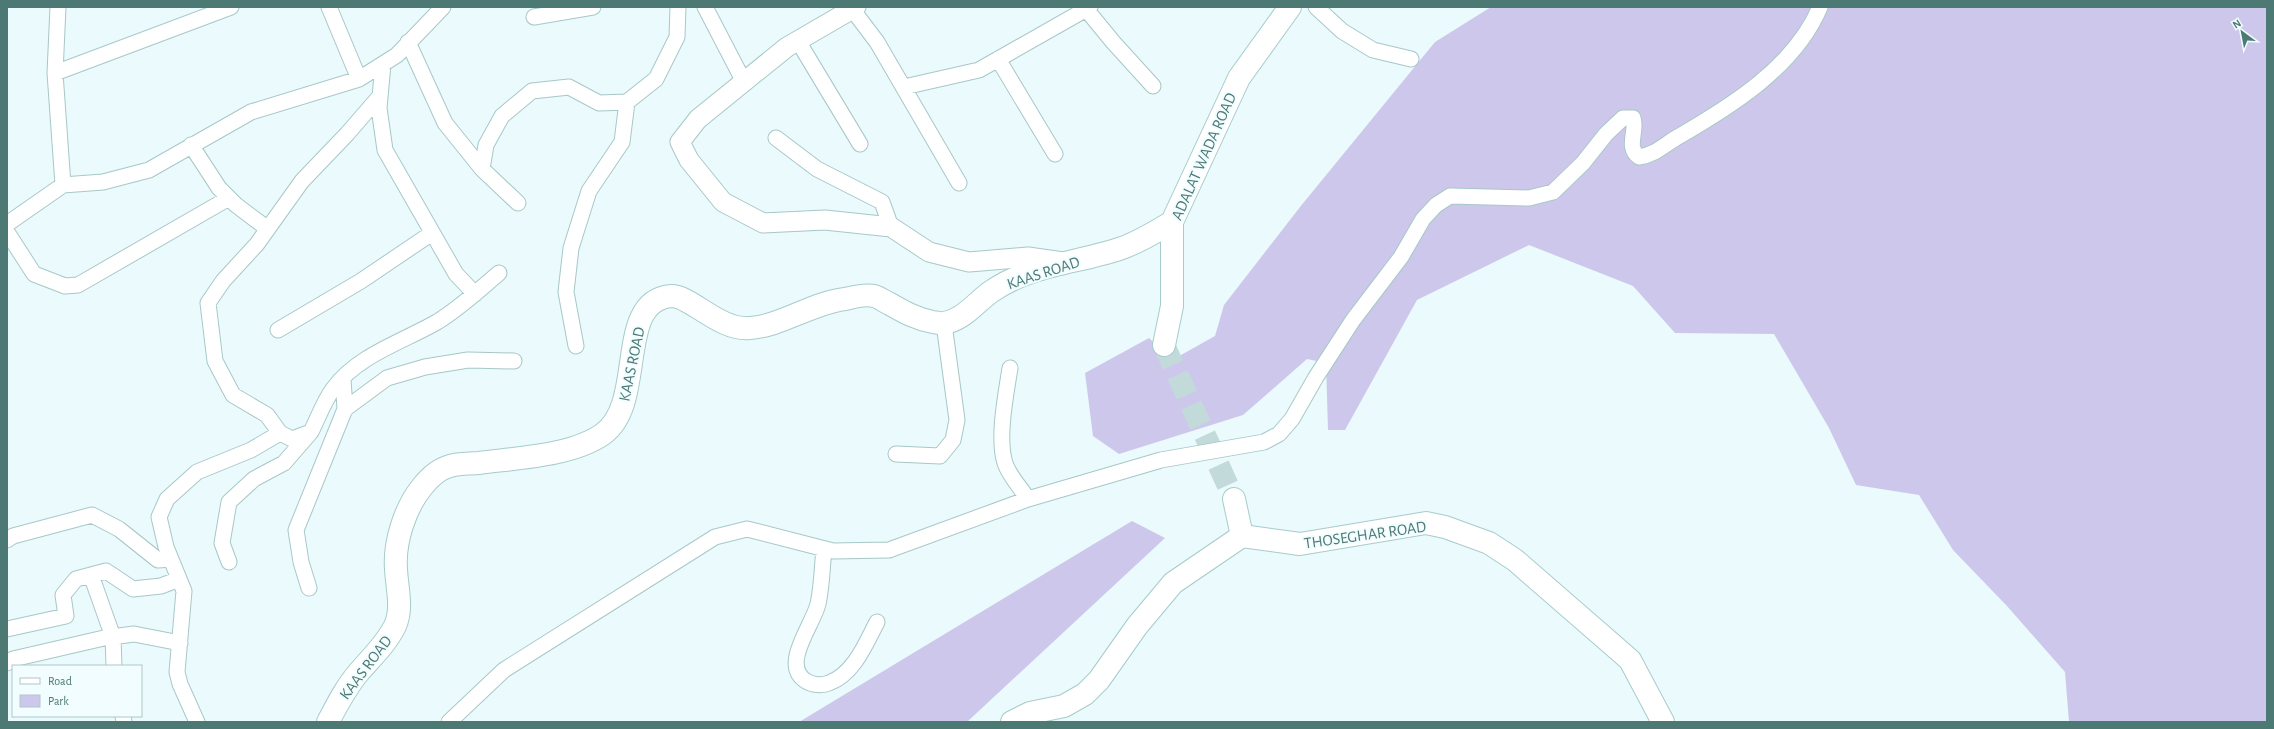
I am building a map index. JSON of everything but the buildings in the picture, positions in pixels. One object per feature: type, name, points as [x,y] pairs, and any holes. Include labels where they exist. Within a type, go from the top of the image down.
[{"type":"main road","name":"ADALAT WADA ROAD","points":[[1164,345],[1172,306],[1172,222],[1239,78],[1290,7]]},
{"type":"main road","name":"KAAS ROAD","points":[[328,722],[339,700],[357,675],[380,649],[395,626],[400,607],[395,566],[397,544],[409,509],[421,488],[436,473],[449,466],[533,457],[567,450],[604,433],[620,413],[626,396],[631,374],[636,328],[644,310],[657,300],[673,296],[721,323],[749,329],[773,322],[810,307],[843,299],[874,296],[917,319],[944,324],[962,315],[991,292],[1014,278],[1120,249],[1140,240],[1172,222]]},
{"type":"main road","points":[[1012,722],[1030,714],[1064,706],[1085,694],[1099,680],[1137,626],[1173,583],[1242,536],[1234,499]]},
{"type":"main road","name":"THOSEGHAR ROAD","points":[[1242,536],[1300,544],[1426,523],[1445,526],[1489,543],[1515,560],[1630,660],[1663,722]]},
{"type":"street","points":[[58,7],[55,73],[63,185]]},
{"type":"street","points":[[55,73],[231,7]]},
{"type":"street","points":[[329,7],[359,79]]},
{"type":"street","points":[[7,224],[63,185],[103,182],[149,170],[251,112],[359,79],[397,55],[443,7]]},
{"type":"street","points":[[534,17],[593,7]]},
{"type":"street","points":[[482,169],[486,146],[502,116],[532,91],[569,87],[599,103],[627,102],[656,79],[677,37],[678,7]]},
{"type":"street","points":[[1316,7],[1342,31],[1373,50],[1411,59]]},
{"type":"street","points":[[449,722],[504,670],[715,537],[746,529],[833,551],[889,550],[1028,499],[1161,460],[1264,442],[1279,434],[1292,419],[1316,377],[1353,320],[1401,256],[1423,219],[1436,205],[1450,196],[1529,198],[1553,192],[1583,163],[1606,134],[1623,118],[1633,118],[1636,124],[1632,146],[1636,155],[1639,157],[1655,153],[1705,122],[1763,79],[1794,50],[1812,26],[1820,7]]},
{"type":"street","points":[[707,8],[744,82]]},
{"type":"street","points":[[959,183],[904,87],[877,42],[854,8],[798,41],[744,82],[698,119],[680,142],[689,160],[723,202],[763,223],[825,220],[891,227],[929,252],[969,262],[1028,257],[1068,263]]},
{"type":"street","points":[[904,87],[979,70],[1088,8],[1113,42],[1153,86]]},
{"type":"street","points":[[798,41],[860,144]]},
{"type":"street","points":[[408,42],[445,123],[482,169],[518,203]]},
{"type":"street","points":[[998,59],[1055,154]]},
{"type":"street","points":[[382,64],[379,108],[385,150],[456,274],[475,294]]},
{"type":"street","points":[[310,432],[292,439],[280,433],[267,415],[233,395],[215,361],[208,303],[223,281],[257,244],[302,181],[347,134],[380,96]]},
{"type":"street","points":[[576,346],[566,292],[571,248],[590,191],[622,142],[627,102]]},
{"type":"street","points":[[776,138],[817,169],[882,202],[891,227]]},
{"type":"street","points":[[191,146],[219,188],[229,198],[268,229]]},
{"type":"street","points":[[7,232],[34,274],[65,286],[78,285],[201,216],[229,198]]},
{"type":"street","points":[[278,330],[361,281],[432,233]]},
{"type":"street","points":[[229,562],[222,543],[230,502],[254,479],[284,464],[310,432],[333,389],[358,365],[391,344],[438,322],[459,308],[500,273]]},
{"type":"street","points":[[896,454],[940,456],[953,440],[957,420],[944,324]]},
{"type":"street","points":[[345,409],[387,378],[425,367],[468,360],[514,360]]},
{"type":"street","points":[[1010,368],[1003,416],[1004,457],[1010,474],[1028,499]]},
{"type":"street","points":[[309,588],[301,562],[296,530],[345,409],[343,379]]},
{"type":"street","points":[[197,722],[180,684],[177,672],[184,591],[172,560],[159,517],[168,498],[197,472],[251,450],[280,433]]},
{"type":"street","points":[[7,540],[13,536],[92,514],[119,529],[158,560],[172,560]]},
{"type":"street","points":[[824,549],[818,604],[797,652],[795,668],[798,675],[815,685],[829,683],[845,673],[860,654],[877,622]]},
{"type":"street","points":[[7,629],[66,616],[63,595],[76,579],[106,571],[133,589],[161,586],[179,579]]},
{"type":"street","points":[[91,575],[113,637],[114,665]]},
{"type":"street","points":[[7,663],[13,659],[113,637],[134,634],[180,643]]},
{"type":"green space","points":[[1491,7],[2267,7],[2267,722],[2069,722],[2065,672],[2007,606],[1953,550],[1919,495],[1856,485],[1829,428],[1774,334],[1675,333],[1633,286],[1529,245],[1417,300],[1345,430],[1328,430],[1326,363],[1307,359],[1243,415],[1119,454],[1093,436],[1085,373],[1149,338],[1172,360],[1215,336],[1224,305],[1300,207],[1435,42]]},
{"type":"green space","points":[[1132,521],[1165,538],[967,722],[799,722]]},
{"type":"tunnel","points":[[1164,345],[1234,499]]}]
